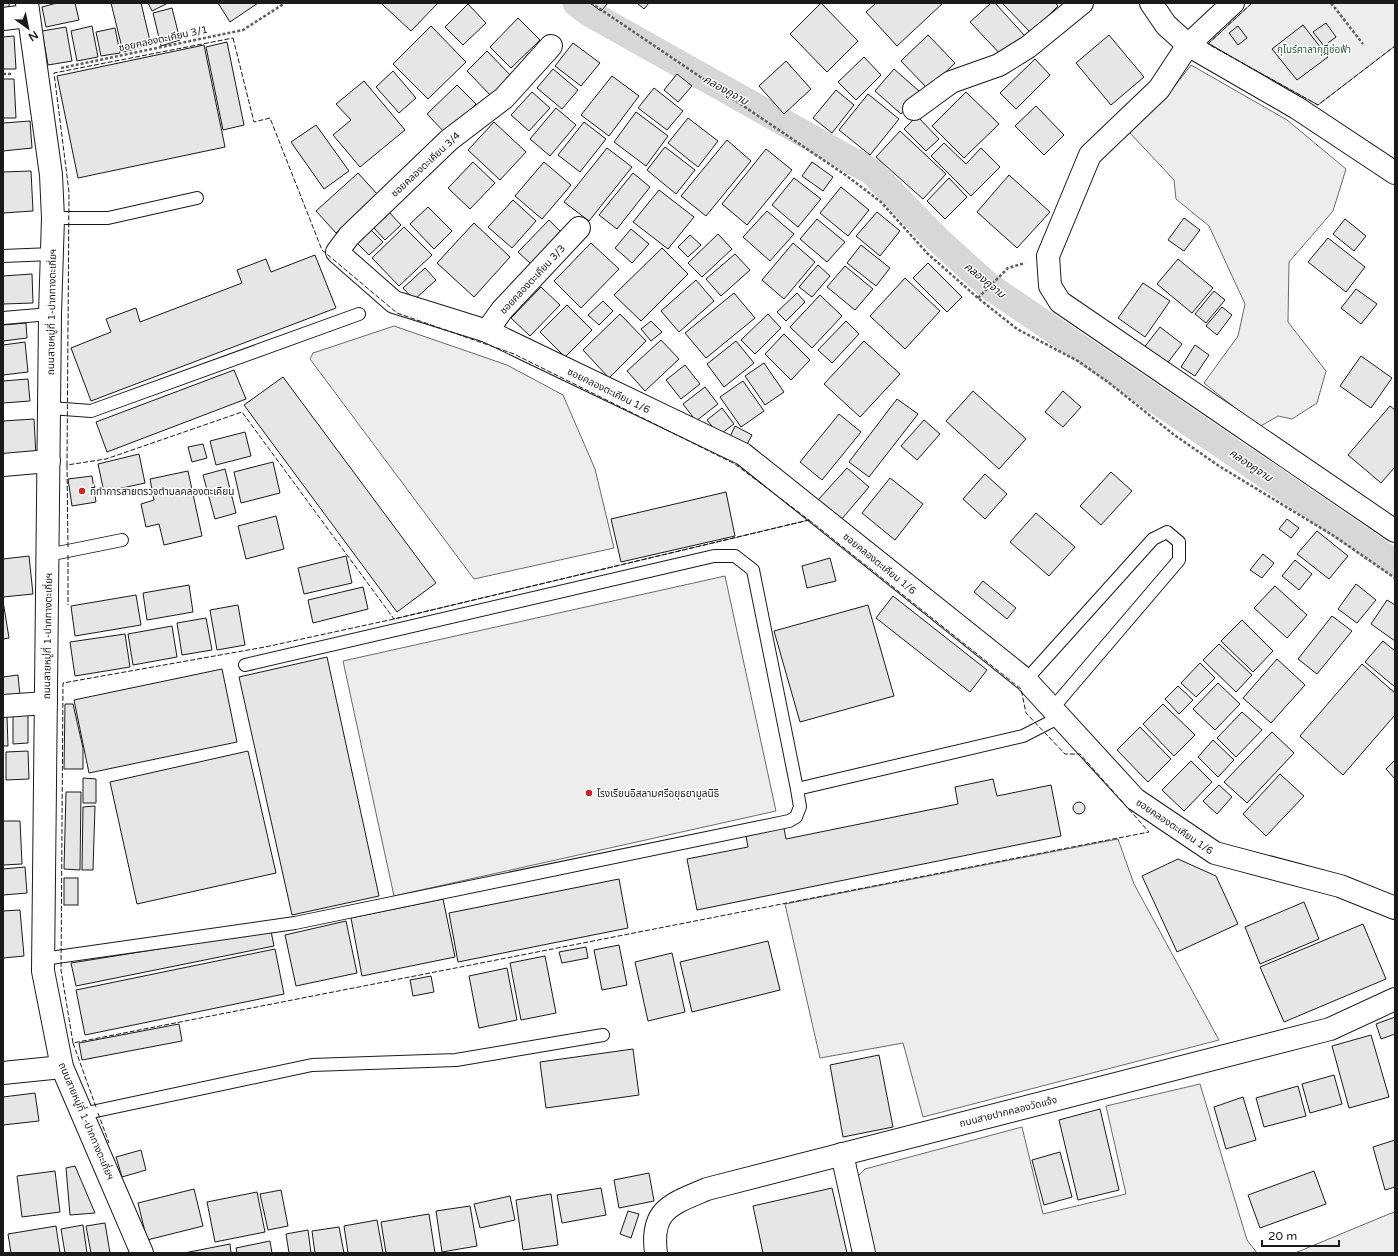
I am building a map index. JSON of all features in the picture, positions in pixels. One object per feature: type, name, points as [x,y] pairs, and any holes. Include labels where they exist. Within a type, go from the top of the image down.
[{"type":"street","points":[[914,109],[950,82],[999,65],[1028,47],[1082,3]]},
{"type":"street","points":[[1151,3],[1166,25],[1188,46],[1297,108],[1395,173]]},
{"type":"street","points":[[1233,3],[1188,46],[1159,89],[1090,155],[1048,256],[1050,286],[1060,302],[1395,531]]},
{"type":"street","name":"ถนนสายหมู่ที่ 1-ปากทางตะเกี่ยฯ","points":[[28,10],[51,175],[53,218],[50,314],[43,971],[62,1067],[142,1253]]},
{"type":"street","points":[[3,19],[28,10]]},
{"type":"street","name":"ซอยคลองตะเคียน 3/4","points":[[337,252],[349,236],[449,140],[504,98],[551,46]]},
{"type":"street","name":"ซอยคลองตะเคียน 3/3","points":[[487,331],[502,310],[579,228]]},
{"type":"street","name":"ซอยคลองตะเคียน 1/6","points":[[337,252],[394,302],[487,331],[743,454],[1026,680],[1135,799],[1215,853],[1340,886],[1395,908]]},
{"type":"street","points":[[3,465],[49,461]]},
{"type":"street","points":[[3,706],[46,703]]},
{"type":"street","name":"ถนนสายปากคลองวัดแจ้ง","points":[[656,1253],[656,1228],[662,1213],[677,1202],[707,1189],[1330,1029],[1395,999]]},
{"type":"street","points":[[3,1073],[62,1067]]},
{"type":"street","points":[[842,1154],[864,1253]]},
{"type":"lane","points":[[53,218],[108,218],[197,198]]},
{"type":"lane","points":[[3,256],[52,254]]},
{"type":"lane","points":[[3,318],[50,314]]},
{"type":"lane","points":[[50,408],[91,411],[359,314]]},
{"type":"lane","points":[[797,789],[1023,736],[1056,713],[1179,560],[1179,542],[1167,532],[1153,539],[1026,680]]},
{"type":"lane","points":[[48,556],[122,540]]},
{"type":"lane","points":[[43,959],[295,923],[789,821],[796,817],[800,807],[753,570],[735,556],[714,556],[245,665]]},
{"type":"lane","points":[[82,1114],[312,1065],[456,1060],[603,1035]]},
{"type":"path","name":"ซอยคลองตะเคียน 3/1","points":[[37,73],[243,30],[285,3]]},
{"type":"path","points":[[590,3],[847,176],[881,202],[928,254],[978,298],[1017,328],[1078,361],[1108,382],[1174,434],[1219,466],[1334,536],[1395,578]]},
{"type":"path","points":[[1331,3],[1363,44]]},
{"type":"path","points":[[978,298],[1008,268]]},
{"type":"shaded area","name":"กุโบร์ศาลากุฎีช่อฟ้า","points":[[1252,3],[1395,3],[1395,46],[1318,105],[1208,44]]},
{"type":"shaded area","points":[[1191,65],[1287,120],[1346,169],[1333,211],[1289,262],[1288,322],[1326,371],[1317,403],[1292,419],[1278,416],[1259,427],[1204,383],[1238,336],[1245,304],[1209,226],[1176,199],[1174,180],[1130,133],[1167,96]]},
{"type":"shaded area","points":[[394,326],[507,365],[563,395],[595,469],[614,548],[474,579],[310,359],[313,353]]},
{"type":"shaded area","points":[[725,576],[776,811],[394,896],[343,661]]},
{"type":"shaded area","points":[[1118,839],[1134,884],[1219,1040],[923,1117],[903,1043],[820,1058],[785,904]]},
{"type":"shaded area","points":[[1200,1084],[1247,1240],[1257,1253],[873,1253],[856,1178],[865,1169],[1022,1127],[1043,1214],[1126,1194],[1106,1106]]},
{"type":"shaded area","points":[[1395,1212],[1395,1253],[1295,1253],[1389,1214]]},
{"type":"building","points":[[3,3],[9,3],[9,7],[3,8]]},
{"type":"building","points":[[57,3],[75,3],[79,20],[46,27],[42,7]]},
{"type":"building","points":[[111,3],[141,3],[151,45],[123,52]]},
{"type":"building","points":[[148,3],[168,3],[152,11]]},
{"type":"building","points":[[218,3],[258,3],[230,22]]},
{"type":"building","points":[[438,3],[411,31],[382,4]]},
{"type":"building","points":[[590,3],[608,3],[601,11]]},
{"type":"building","points":[[637,3],[649,3],[644,9]]},
{"type":"building","points":[[821,3],[858,41],[827,72],[790,34]]},
{"type":"building","points":[[876,3],[943,3],[897,46],[866,12]]},
{"type":"building","points":[[991,3],[995,3],[1025,36],[1003,57],[970,22]]},
{"type":"building","points":[[1002,3],[1055,3],[1058,6],[1031,33]]},
{"type":"building","points":[[468,4],[486,23],[463,45],[445,27]]},
{"type":"building","points":[[172,8],[180,40],[161,46],[153,13]]},
{"type":"building","points":[[518,18],[540,40],[511,68],[490,47]]},
{"type":"building","points":[[1326,23],[1336,37],[1324,46],[1313,32]]},
{"type":"building","points":[[1303,25],[1328,57],[1297,80],[1272,49]]},
{"type":"building","points":[[92,26],[98,57],[77,61],[71,31]]},
{"type":"building","points":[[431,26],[466,62],[428,99],[393,64]]},
{"type":"building","points":[[1238,26],[1247,38],[1238,45],[1229,33]]},
{"type":"building","points":[[66,27],[72,61],[48,65],[42,31]]},
{"type":"building","points":[[115,28],[120,53],[101,56],[96,32]]},
{"type":"building","points":[[928,35],[955,63],[928,89],[901,61]]},
{"type":"building","points":[[1109,35],[1144,77],[1111,105],[1076,63]]},
{"type":"building","points":[[14,36],[16,69],[3,69],[3,37]]},
{"type":"building","points":[[227,42],[244,125],[223,130],[206,47]]},
{"type":"building","points":[[573,43],[600,63],[581,86],[555,66]]},
{"type":"building","points":[[204,45],[225,147],[78,178],[57,76]]},
{"type":"building","points":[[487,51],[513,78],[493,98],[467,71]]},
{"type":"building","points":[[864,57],[881,75],[856,100],[838,82]]},
{"type":"building","points":[[1035,59],[1050,75],[1016,109],[1000,93]]},
{"type":"building","points":[[786,61],[811,89],[784,114],[759,86]]},
{"type":"building","points":[[553,69],[578,90],[562,109],[537,88]]},
{"type":"building","points":[[894,69],[920,92],[901,114],[875,91]]},
{"type":"building","points":[[393,71],[416,98],[399,113],[376,87]]},
{"type":"building","points":[[677,74],[692,86],[678,102],[664,90]]},
{"type":"building","points":[[612,76],[639,96],[609,136],[581,115]]},
{"type":"building","points":[[3,79],[14,79],[16,118],[3,118]]},
{"type":"building","points":[[364,81],[405,130],[360,167],[333,135],[351,120],[336,104]]},
{"type":"building","points":[[457,85],[476,104],[446,134],[427,114]]},
{"type":"building","points":[[654,88],[683,111],[667,130],[638,108]]},
{"type":"building","points":[[836,90],[854,105],[832,133],[813,118]]},
{"type":"building","points":[[532,92],[550,108],[529,131],[511,115]]},
{"type":"building","points":[[966,92],[999,124],[964,158],[932,126]]},
{"type":"building","points":[[868,94],[899,119],[870,155],[839,130]]},
{"type":"building","points":[[1036,106],[1064,135],[1044,155],[1015,126]]},
{"type":"building","points":[[556,108],[576,125],[550,156],[530,139]]},
{"type":"building","points":[[636,112],[668,136],[646,166],[614,142]]},
{"type":"building","points":[[917,116],[939,139],[926,151],[904,129]]},
{"type":"building","points":[[688,118],[718,141],[698,167],[668,143]]},
{"type":"building","points":[[30,121],[32,148],[3,151],[3,123]]},
{"type":"building","points":[[494,122],[526,152],[500,180],[468,150]]},
{"type":"building","points":[[584,122],[606,139],[580,172],[558,155]]},
{"type":"building","points":[[316,125],[349,171],[324,189],[291,142]]},
{"type":"building","points":[[900,131],[946,174],[923,199],[876,157]]},
{"type":"building","points":[[727,140],[751,161],[706,216],[681,196]]},
{"type":"building","points":[[944,143],[966,164],[981,148],[1000,167],[971,196],[931,156]]},
{"type":"building","points":[[665,147],[695,170],[676,194],[647,170]]},
{"type":"building","points":[[607,148],[632,167],[589,221],[564,202]]},
{"type":"building","points":[[766,149],[792,170],[747,225],[722,204]]},
{"type":"building","points":[[473,162],[495,183],[470,209],[448,188]]},
{"type":"building","points":[[544,162],[571,185],[542,219],[515,196]]},
{"type":"building","points":[[812,162],[833,177],[823,191],[802,176]]},
{"type":"building","points":[[31,171],[33,211],[3,213],[3,172]]},
{"type":"building","points":[[358,173],[378,195],[336,233],[316,211]]},
{"type":"building","points":[[633,173],[650,187],[617,229],[599,215]]},
{"type":"building","points":[[1009,175],[1050,212],[1017,248],[977,212]]},
{"type":"building","points":[[794,178],[821,199],[798,227],[772,205]]},
{"type":"building","points":[[949,178],[967,197],[945,219],[927,201]]},
{"type":"building","points":[[841,187],[869,210],[848,236],[820,213]]},
{"type":"building","points":[[659,190],[694,217],[668,249],[633,222]]},
{"type":"building","points":[[513,200],[536,221],[512,248],[488,227]]},
{"type":"building","points":[[428,207],[452,231],[434,249],[410,224]]},
{"type":"building","points":[[388,211],[401,225],[385,240],[372,226]]},
{"type":"building","points":[[767,211],[794,234],[770,261],[743,237]]},
{"type":"building","points":[[877,212],[900,231],[880,256],[856,236]]},
{"type":"building","points":[[1184,218],[1200,230],[1184,251],[1168,240]]},
{"type":"building","points":[[817,219],[845,242],[827,262],[800,239]]},
{"type":"building","points":[[1345,219],[1366,236],[1354,251],[1333,234]]},
{"type":"building","points":[[549,220],[562,233],[531,264],[518,252]]},
{"type":"building","points":[[474,223],[510,257],[474,297],[437,263]]},
{"type":"building","points":[[404,227],[432,255],[399,286],[372,258]]},
{"type":"building","points":[[370,229],[383,242],[369,255],[356,242]]},
{"type":"building","points":[[631,229],[649,244],[632,263],[615,248]]},
{"type":"building","points":[[718,234],[732,249],[702,277],[688,263]]},
{"type":"building","points":[[690,235],[701,245],[688,257],[678,247]]},
{"type":"building","points":[[1328,238],[1365,267],[1346,292],[1308,262]]},
{"type":"building","points":[[591,243],[619,269],[581,308],[554,281]]},
{"type":"building","points":[[793,243],[815,262],[784,299],[762,280]]},
{"type":"building","points":[[861,245],[890,268],[876,286],[847,263]]},
{"type":"building","points":[[662,248],[688,274],[641,321],[614,295]]},
{"type":"building","points":[[735,254],[750,270],[721,296],[706,279]]},
{"type":"building","points":[[315,255],[336,308],[91,401],[71,348],[111,332],[106,319],[136,308],[140,322],[242,283],[237,270],[266,259],[271,272]]},
{"type":"building","points":[[1178,259],[1213,288],[1192,313],[1157,284]]},
{"type":"building","points":[[928,263],[962,297],[947,312],[913,278]]},
{"type":"building","points":[[818,265],[830,276],[812,297],[799,287]]},
{"type":"building","points":[[845,266],[873,289],[855,310],[827,287]]},
{"type":"building","points":[[425,268],[436,280],[414,300],[403,288]]},
{"type":"building","points":[[32,274],[33,303],[3,304],[3,276]]},
{"type":"building","points":[[905,278],[940,311],[905,349],[870,316]]},
{"type":"building","points":[[696,280],[714,301],[679,332],[661,311]]},
{"type":"building","points":[[1143,283],[1170,301],[1145,337],[1118,318]]},
{"type":"building","points":[[541,287],[560,305],[530,336],[511,318]]},
{"type":"building","points":[[1356,289],[1377,304],[1361,324],[1341,308]]},
{"type":"building","points":[[1214,291],[1225,300],[1206,323],[1195,314]]},
{"type":"building","points":[[734,293],[755,318],[706,358],[685,333]]},
{"type":"building","points":[[797,293],[805,302],[786,321],[777,312]]},
{"type":"building","points":[[820,295],[842,316],[812,348],[790,327]]},
{"type":"building","points":[[603,301],[613,311],[599,325],[588,315]]},
{"type":"building","points":[[567,305],[592,330],[565,357],[540,332]]},
{"type":"building","points":[[1222,307],[1232,315],[1217,335],[1206,326]]},
{"type":"building","points":[[620,314],[646,341],[609,378],[583,350]]},
{"type":"building","points":[[768,314],[781,328],[755,354],[741,340]]},
{"type":"building","points":[[651,321],[662,332],[651,341],[641,329]]},
{"type":"building","points":[[846,321],[859,334],[832,363],[818,350]]},
{"type":"building","points":[[26,323],[27,338],[3,341],[3,325]]},
{"type":"building","points":[[1160,327],[1182,344],[1166,365],[1143,349]]},
{"type":"building","points":[[784,334],[810,360],[791,380],[765,354]]},
{"type":"building","points":[[661,340],[679,359],[645,391],[627,371]]},
{"type":"building","points":[[736,341],[754,363],[724,387],[707,364]]},
{"type":"building","points":[[864,341],[900,374],[860,417],[824,384]]},
{"type":"building","points":[[25,342],[28,372],[3,375],[3,345]]},
{"type":"building","points":[[1195,345],[1209,355],[1195,376],[1181,367]]},
{"type":"building","points":[[1361,356],[1392,378],[1371,408],[1340,386]]},
{"type":"building","points":[[764,363],[784,392],[765,405],[745,376]]},
{"type":"building","points":[[685,365],[700,384],[681,399],[666,380]]},
{"type":"building","points":[[234,370],[246,399],[107,452],[96,422]]},
{"type":"building","points":[[283,377],[436,583],[397,612],[244,405]]},
{"type":"building","points":[[28,379],[30,401],[3,403],[3,381]]},
{"type":"building","points":[[743,381],[764,411],[741,427],[720,397]]},
{"type":"building","points":[[705,387],[718,404],[696,421],[683,404]]},
{"type":"building","points":[[973,391],[1026,439],[999,469],[946,421]]},
{"type":"building","points":[[1063,391],[1081,407],[1063,427],[1045,412]]},
{"type":"building","points":[[897,399],[918,414],[869,477],[849,462]]},
{"type":"building","points":[[1390,406],[1395,410],[1395,467],[1381,483],[1348,455]]},
{"type":"building","points":[[722,408],[734,424],[719,435],[707,420]]},
{"type":"building","points":[[839,414],[861,432],[822,480],[800,462]]},
{"type":"building","points":[[34,419],[36,456],[3,459],[3,421]]},
{"type":"building","points":[[924,420],[940,434],[917,460],[901,446]]},
{"type":"building","points":[[735,426],[752,435],[745,448],[729,439]]},
{"type":"building","points":[[245,432],[251,456],[216,465],[210,441]]},
{"type":"building","points":[[203,444],[207,458],[192,462],[188,447]]},
{"type":"building","points":[[139,454],[145,483],[104,492],[98,464]]},
{"type":"building","points":[[273,462],[280,493],[241,503],[234,472]]},
{"type":"building","points":[[847,468],[869,487],[841,520],[818,500]]},
{"type":"building","points":[[225,469],[236,513],[215,519],[203,475]]},
{"type":"building","points":[[188,471],[202,536],[164,545],[159,524],[146,527],[141,504],[154,500],[150,479]]},
{"type":"building","points":[[1111,472],[1132,491],[1101,525],[1080,506]]},
{"type":"building","points":[[985,474],[1007,494],[985,519],[963,499]]},
{"type":"building","name":"ที่ทำการสายตรวจตำบลคลองตะเคียน","points":[[92,476],[96,502],[72,506],[68,479]]},
{"type":"building","points":[[890,478],[923,504],[895,540],[862,513]]},
{"type":"building","points":[[726,492],[735,536],[621,562],[611,519]]},
{"type":"building","points":[[1036,513],[1075,547],[1049,576],[1010,542]]},
{"type":"building","points":[[276,516],[284,549],[246,559],[238,526]]},
{"type":"building","points":[[1287,519],[1299,528],[1291,538],[1279,529]]},
{"type":"building","points":[[1317,531],[1348,556],[1329,579],[1297,554]]},
{"type":"building","points":[[1263,554],[1274,563],[1262,578],[1250,570]]},
{"type":"building","points":[[29,556],[33,594],[3,597],[3,559]]},
{"type":"building","points":[[346,556],[352,583],[304,594],[298,568]]},
{"type":"building","points":[[830,558],[836,581],[807,588],[802,566]]},
{"type":"building","points":[[1295,560],[1312,574],[1299,590],[1282,576]]},
{"type":"building","points":[[983,581],[1016,608],[1007,619],[974,592]]},
{"type":"building","points":[[1356,584],[1376,600],[1357,623],[1338,609]]},
{"type":"building","points":[[189,585],[193,612],[147,620],[143,593]]},
{"type":"building","points":[[1275,586],[1307,615],[1287,638],[1254,608]]},
{"type":"building","points":[[363,587],[368,609],[313,623],[308,600]]},
{"type":"building","points":[[136,595],[141,625],[75,636],[71,606]]},
{"type":"building","points":[[893,596],[987,670],[970,692],[876,618]]},
{"type":"building","points":[[1387,600],[1395,605],[1395,641],[1371,624]]},
{"type":"building","points":[[3,601],[9,638],[3,639]]},
{"type":"building","points":[[238,605],[245,645],[217,650],[210,610]]},
{"type":"building","points":[[868,605],[894,696],[800,722],[774,631]]},
{"type":"building","points":[[1332,616],[1352,631],[1317,674],[1298,659]]},
{"type":"building","points":[[206,618],[212,650],[182,655],[177,623]]},
{"type":"building","points":[[1242,620],[1273,651],[1253,672],[1221,641]]},
{"type":"building","points":[[172,626],[177,657],[133,665],[128,634]]},
{"type":"building","points":[[125,634],[130,667],[75,676],[70,642]]},
{"type":"building","points":[[1383,641],[1395,651],[1395,687],[1365,662]]},
{"type":"building","points":[[1219,644],[1252,675],[1236,692],[1203,660]]},
{"type":"building","points":[[327,657],[379,896],[292,915],[239,677]]},
{"type":"building","points":[[1277,659],[1305,685],[1271,723],[1243,698]]},
{"type":"building","points":[[1200,663],[1215,678],[1196,697],[1181,683]]},
{"type":"building","points":[[1362,664],[1395,693],[1395,715],[1343,775],[1300,736]]},
{"type":"building","points":[[222,669],[237,742],[89,773],[74,700]]},
{"type":"building","points":[[18,675],[20,696],[3,698],[3,677]]},
{"type":"building","points":[[1218,683],[1240,704],[1215,730],[1193,709]]},
{"type":"building","points":[[1178,686],[1193,700],[1179,714],[1165,699]]},
{"type":"building","points":[[65,704],[73,704],[83,748],[83,769],[64,769]]},
{"type":"building","points":[[1163,704],[1195,735],[1174,756],[1143,724]]},
{"type":"building","points":[[1242,712],[1262,730],[1236,757],[1217,738]]},
{"type":"building","points":[[13,715],[28,715],[28,743],[13,744]]},
{"type":"building","points":[[3,716],[7,716],[8,746],[3,746]]},
{"type":"building","points":[[1140,727],[1171,759],[1148,782],[1117,750]]},
{"type":"building","points":[[1272,732],[1294,753],[1247,803],[1224,782]]},
{"type":"building","points":[[1213,740],[1234,760],[1218,777],[1198,757]]},
{"type":"building","points":[[28,751],[29,779],[6,780],[6,752]]},
{"type":"building","points":[[248,751],[276,873],[137,904],[110,782]]},
{"type":"building","points":[[1395,760],[1395,779],[1386,769]]},
{"type":"building","points":[[1191,761],[1212,782],[1184,811],[1162,790]]},
{"type":"building","points":[[1280,774],[1304,796],[1266,836],[1243,814]]},
{"type":"building","points":[[83,778],[96,779],[96,803],[83,803]]},
{"type":"building","points":[[993,779],[997,796],[1051,785],[1061,836],[697,910],[687,859],[748,847],[745,831],[783,823],[786,839],[958,804],[955,787]]},
{"type":"building","points":[[1219,785],[1232,797],[1217,814],[1203,801]]},
{"type":"building","points":[[66,792],[81,792],[80,870],[64,869]]},
{"type":"building","points":[[1079,802],[1083,804],[1085,808],[1083,812],[1079,814],[1075,812],[1073,808],[1075,804]]},
{"type":"building","points":[[95,806],[93,870],[82,870],[83,807]]},
{"type":"building","points":[[3,821],[20,821],[22,864],[3,865]]},
{"type":"building","points":[[1178,859],[1216,876],[1238,924],[1177,952],[1142,876]]},
{"type":"building","points":[[25,867],[27,893],[3,895],[3,869]]},
{"type":"building","points":[[64,878],[78,878],[78,905],[64,905]]},
{"type":"building","points":[[619,879],[628,928],[458,962],[449,913]]},
{"type":"building","points":[[443,899],[455,957],[362,976],[351,918]]},
{"type":"building","points":[[1304,902],[1319,939],[1260,964],[1245,927]]},
{"type":"building","points":[[20,910],[24,956],[3,958],[3,911]]},
{"type":"building","points":[[346,921],[357,973],[296,986],[285,935]]},
{"type":"building","points":[[1363,924],[1386,979],[1284,1022],[1260,967]]},
{"type":"building","points":[[271,931],[274,946],[76,986],[71,963]]},
{"type":"building","points":[[768,941],[780,990],[692,1012],[680,962]]},
{"type":"building","points":[[619,945],[627,985],[602,990],[594,950]]},
{"type":"building","points":[[586,947],[588,958],[562,963],[559,952]]},
{"type":"building","points":[[275,949],[284,994],[85,1035],[76,990]]},
{"type":"building","points":[[672,953],[685,1012],[648,1021],[635,962]]},
{"type":"building","points":[[545,956],[556,1013],[521,1020],[510,963]]},
{"type":"building","points":[[507,968],[517,1020],[479,1028],[469,976]]},
{"type":"building","points":[[431,976],[434,992],[413,996],[410,980]]},
{"type":"building","points":[[1395,1017],[1395,1034],[1381,1039],[1376,1024]]},
{"type":"building","points":[[179,1024],[182,1041],[82,1060],[79,1043]]},
{"type":"building","points":[[1371,1035],[1389,1097],[1349,1108],[1332,1046]]},
{"type":"building","points":[[633,1049],[639,1095],[546,1108],[540,1062]]},
{"type":"building","points":[[879,1055],[893,1127],[843,1137],[830,1065]]},
{"type":"building","points":[[1334,1075],[1342,1104],[1310,1113],[1302,1084]]},
{"type":"building","points":[[1298,1086],[1306,1116],[1264,1127],[1256,1098]]},
{"type":"building","points":[[35,1093],[39,1121],[3,1125],[3,1097]]},
{"type":"building","points":[[1243,1097],[1256,1140],[1226,1149],[1214,1107]]},
{"type":"building","points":[[1100,1109],[1119,1190],[1078,1200],[1059,1120]]},
{"type":"building","points":[[1395,1140],[1395,1187],[1385,1190],[1373,1147]]},
{"type":"building","points":[[141,1150],[146,1170],[122,1177],[116,1157]]},
{"type":"building","points":[[1060,1152],[1072,1197],[1044,1205],[1032,1160]]},
{"type":"building","points":[[75,1166],[95,1213],[70,1215],[66,1168]]},
{"type":"building","points":[[55,1171],[60,1212],[22,1217],[17,1176]]},
{"type":"building","points":[[1314,1171],[1326,1204],[1260,1228],[1248,1195]]},
{"type":"building","points":[[649,1173],[654,1201],[619,1208],[614,1180]]},
{"type":"building","points":[[601,1188],[606,1215],[562,1223],[557,1195]]},
{"type":"building","points":[[832,1188],[847,1253],[763,1253],[753,1206]]},
{"type":"building","points":[[194,1189],[203,1226],[147,1240],[138,1203]]},
{"type":"building","points":[[281,1190],[288,1226],[268,1230],[260,1194]]},
{"type":"building","points":[[257,1192],[265,1232],[215,1242],[207,1202]]},
{"type":"building","points":[[551,1194],[558,1245],[523,1250],[516,1200]]},
{"type":"building","points":[[510,1196],[515,1220],[480,1228],[474,1204]]},
{"type":"building","points":[[470,1206],[477,1246],[442,1252],[436,1211]]},
{"type":"building","points":[[628,1211],[639,1214],[631,1238],[620,1234]]},
{"type":"building","points":[[429,1214],[435,1253],[386,1253],[381,1222]]},
{"type":"building","points":[[377,1220],[383,1253],[348,1253],[344,1226]]},
{"type":"building","points":[[105,1223],[110,1253],[91,1253],[86,1226]]},
{"type":"building","points":[[83,1225],[87,1253],[65,1253],[61,1229]]},
{"type":"building","points":[[56,1226],[60,1253],[11,1253],[8,1234]]},
{"type":"building","points":[[339,1227],[344,1253],[315,1253],[312,1231]]},
{"type":"building","points":[[308,1230],[311,1253],[289,1253],[286,1234]]},
{"type":"building","points":[[270,1241],[272,1253],[237,1253],[236,1248]]},
{"type":"building","points":[[230,1244],[231,1253],[184,1253]]},
{"type":"waterway","name":"คลองคูจาม","points":[[576,3],[589,13],[872,172],[936,238],[989,286],[1395,563]]},
{"type":"fence","points":[[1252,3],[1208,44],[1318,105],[1395,46]]},
{"type":"fence","points":[[233,38],[254,122],[270,118],[322,250],[397,313],[514,354],[735,464],[809,520],[394,619],[242,412],[106,459],[67,465],[69,192],[54,73],[233,38]]},
{"type":"fence","points":[[67,465],[68,549]]},
{"type":"fence","points":[[809,520],[1021,689],[1026,713],[1065,754],[1080,754],[1149,832],[73,1043],[61,970],[63,683],[265,647],[394,619],[809,520]]},
{"type":"fence","points":[[68,555],[68,605]]},
{"type":"fence","points":[[73,1043],[96,1107]]},
{"type":"fence","points":[[98,1113],[109,1143]]},
{"type":"place","name":"ที่ทำการสายตรวจตำบลคลองตะเคียน","points":[[82,491]]},
{"type":"place","name":"โรงเรียนอิสลามศรีอยุธยามูลนิธิ","points":[[589,793]]}]
